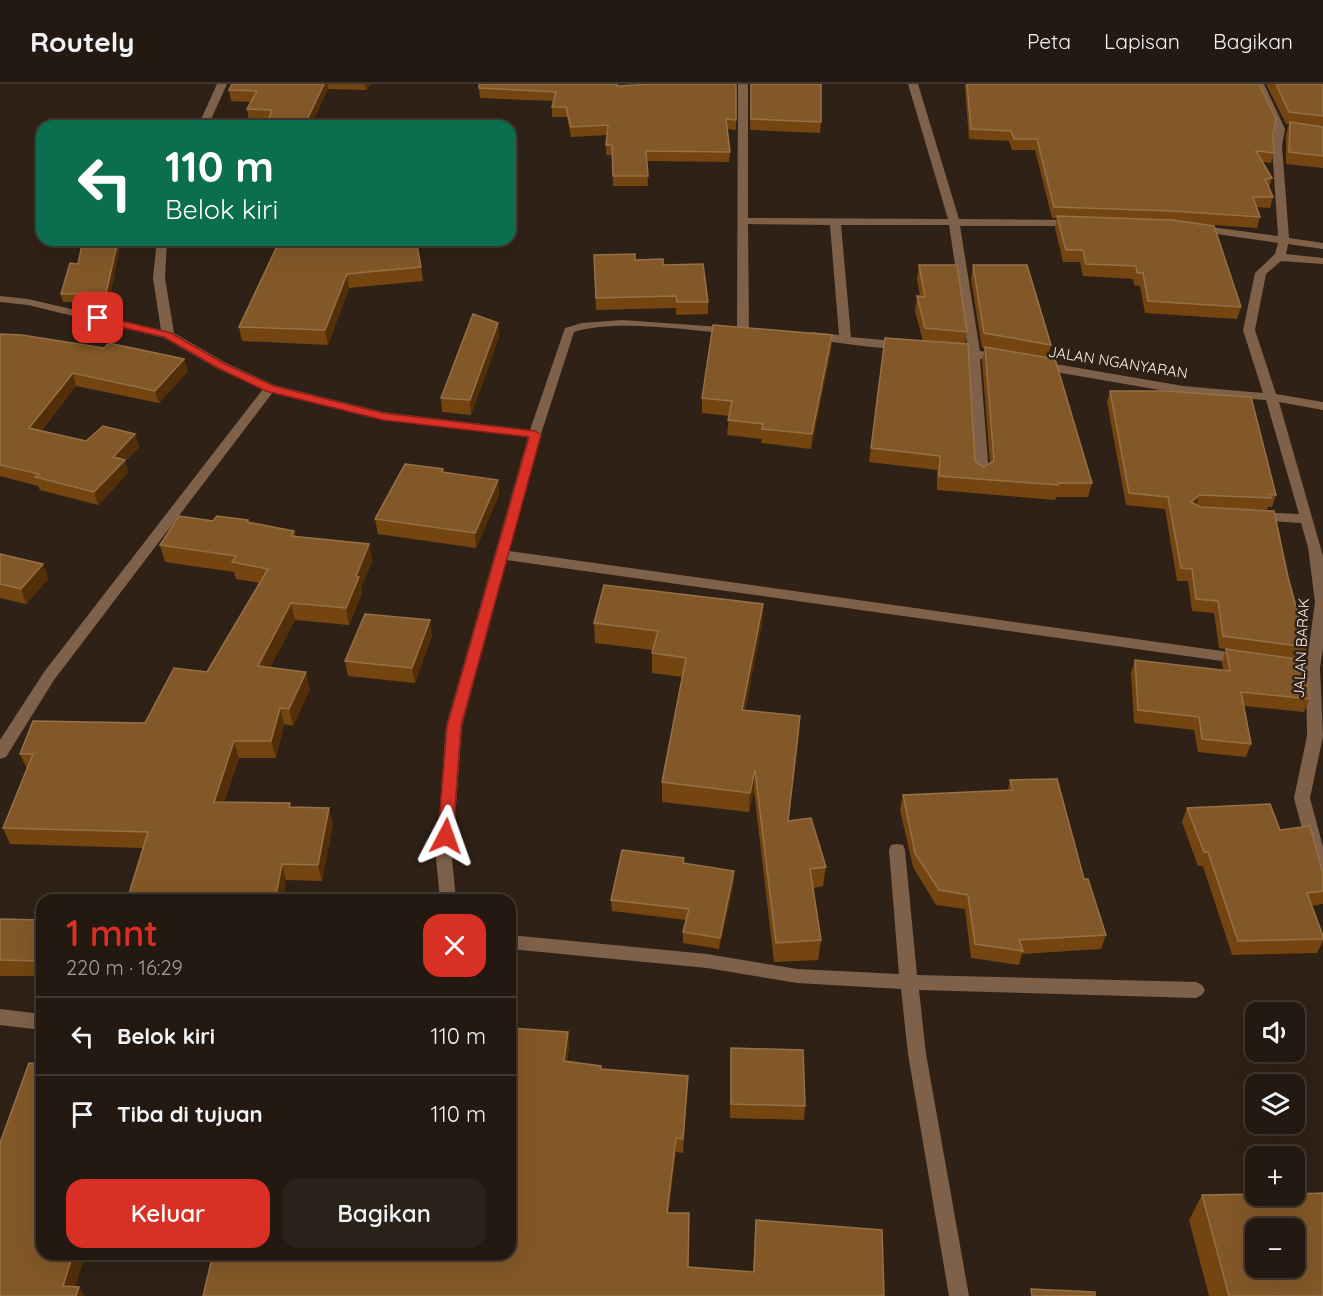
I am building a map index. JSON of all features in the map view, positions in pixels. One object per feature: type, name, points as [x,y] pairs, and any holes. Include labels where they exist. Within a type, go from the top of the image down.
[{"type":"street","points":[[206,120],[222,84]]},
{"type":"street","points":[[447,894],[444,858],[454,726],[535,435],[569,330],[585,324],[748,331],[743,221],[743,84]]},
{"type":"street","points":[[913,84],[954,222],[974,353],[982,475]]},
{"type":"street","points":[[1259,84],[1285,130],[1277,146],[1281,249]]},
{"type":"street","points":[[743,221],[1089,224]]},
{"type":"street","points":[[835,222],[845,340]]},
{"type":"street","points":[[1186,228],[1281,249],[1323,261]]},
{"type":"street","points":[[162,246],[159,278],[168,335]]},
{"type":"street","points":[[1281,249],[1323,246]]},
{"type":"street","name":"JALAN BARAK","points":[[1281,249],[1261,273],[1249,330],[1307,519],[1319,548],[1322,602],[1307,668],[1315,736],[1302,798],[1323,878]]},
{"type":"street","points":[[0,299],[28,302],[168,335],[222,366],[270,388],[383,416],[535,435]]},
{"type":"street","name":"JALAN NGANYARAN","points":[[804,335],[974,353],[1183,390],[1271,397],[1323,406]]},
{"type":"street","points":[[0,753],[49,676],[270,388]]},
{"type":"street","points":[[1240,515],[1307,519]]},
{"type":"street","points":[[503,555],[1254,660]]},
{"type":"street","points":[[897,850],[917,1054],[959,1296]]},
{"type":"street","points":[[516,943],[708,961],[797,976],[909,982],[1196,990]]},
{"type":"street","points":[[0,1017],[36,1021]]},
{"type":"building","points":[[232,84],[324,84],[307,120],[268,120],[272,110],[247,109],[257,91],[229,90]]},
{"type":"building","points":[[479,84],[617,84],[617,86],[736,84],[736,120],[726,119],[730,152],[646,151],[648,176],[613,176],[612,145],[606,145],[608,125],[571,127],[566,107],[552,107],[556,92],[479,88]]},
{"type":"building","points":[[751,84],[821,84],[821,122],[751,119]]},
{"type":"building","points":[[967,84],[1259,84],[1276,119],[1273,136],[1274,153],[1256,151],[1272,178],[1265,179],[1273,197],[1253,197],[1260,217],[1054,207],[1037,139],[1014,139],[1011,131],[971,129]]},
{"type":"building","points":[[1276,84],[1323,84],[1323,116],[1289,112]]},
{"type":"building","points":[[1290,122],[1323,127],[1323,156],[1289,152]]},
{"type":"building","points":[[1057,216],[1172,220],[1214,226],[1241,307],[1148,301],[1143,273],[1137,273],[1136,266],[1086,264],[1083,250],[1066,250]]},
{"type":"building","points":[[82,246],[117,246],[106,293],[61,294],[70,263],[78,264]]},
{"type":"building","points":[[277,246],[417,246],[421,267],[347,274],[325,330],[239,327]]},
{"type":"building","points":[[635,254],[635,260],[663,259],[663,265],[703,264],[708,302],[677,302],[676,296],[596,298],[594,255]]},
{"type":"building","points":[[919,265],[957,265],[967,332],[925,328],[917,296],[925,297]]},
{"type":"building","points":[[973,265],[1027,265],[1051,345],[984,333]]},
{"type":"building","points":[[473,314],[498,323],[470,400],[441,398]]},
{"type":"building","points":[[713,325],[832,335],[812,434],[762,429],[763,424],[728,420],[732,401],[702,398]]},
{"type":"building","points":[[0,334],[22,335],[104,348],[109,343],[184,359],[155,391],[73,373],[29,428],[86,441],[103,426],[135,434],[113,457],[125,460],[94,492],[35,477],[39,474],[0,465]]},
{"type":"building","points":[[885,338],[968,344],[975,461],[983,467],[994,461],[985,347],[1055,359],[1092,483],[1058,483],[1058,485],[939,476],[940,456],[871,448]]},
{"type":"building","points":[[1110,391],[1165,391],[1251,397],[1276,495],[1270,494],[1271,498],[1200,495],[1191,502],[1200,507],[1274,511],[1288,577],[1307,647],[1223,636],[1218,601],[1196,599],[1192,569],[1181,568],[1168,497],[1129,493]]},
{"type":"building","points":[[405,464],[498,480],[475,533],[375,519]]},
{"type":"building","points":[[179,516],[213,521],[217,516],[248,520],[247,522],[294,531],[291,536],[369,544],[346,608],[291,603],[258,666],[306,672],[289,709],[280,708],[271,741],[234,741],[214,802],[290,803],[289,807],[329,808],[318,865],[282,864],[276,894],[129,894],[148,832],[3,828],[33,754],[20,754],[33,721],[145,723],[174,668],[207,672],[268,569],[232,562],[236,556],[160,545]]},
{"type":"building","points":[[0,554],[43,564],[21,589],[0,584]]},
{"type":"building","points":[[604,585],[763,604],[742,710],[800,716],[788,821],[811,818],[826,867],[810,869],[821,940],[776,943],[755,770],[750,793],[662,782],[686,658],[652,653],[658,631],[594,623]]},
{"type":"building","points":[[365,614],[430,620],[412,668],[345,661]]},
{"type":"building","points":[[1226,649],[1304,660],[1310,699],[1241,692],[1251,744],[1202,739],[1199,717],[1138,710],[1135,660],[1230,671]]},
{"type":"building","points":[[1057,779],[1084,879],[1088,879],[1106,935],[1019,940],[1023,951],[975,944],[968,895],[939,890],[915,853],[903,795],[1013,790],[1010,780]]},
{"type":"building","points":[[1270,804],[1280,830],[1310,826],[1323,870],[1323,891],[1307,893],[1323,939],[1238,941],[1208,852],[1204,852],[1187,808]]},
{"type":"building","points":[[622,850],[684,858],[683,863],[734,871],[720,938],[683,932],[689,909],[611,900]]},
{"type":"building","points":[[0,919],[36,920],[36,961],[0,960]]},
{"type":"building","points":[[516,1028],[568,1032],[564,1061],[601,1066],[601,1069],[688,1076],[683,1139],[676,1138],[667,1213],[689,1213],[688,1267],[754,1272],[756,1220],[882,1230],[884,1296],[203,1296],[212,1260],[516,1260]]},
{"type":"building","points":[[731,1048],[803,1050],[805,1106],[731,1104]]},
{"type":"building","points":[[29,1063],[36,1064],[36,1260],[71,1260],[63,1286],[79,1287],[76,1296],[0,1296],[0,1143]]},
{"type":"building","points":[[1323,1193],[1323,1296],[1229,1296],[1202,1195],[1245,1194],[1245,1206],[1305,1206],[1305,1194]]},
{"type":"building","points":[[1031,1289],[1095,1292],[1095,1296],[1032,1296]]},
{"type":"route","points":[[98,318],[168,335],[222,366],[270,388],[383,416],[535,435],[454,726],[446,836]]}]
